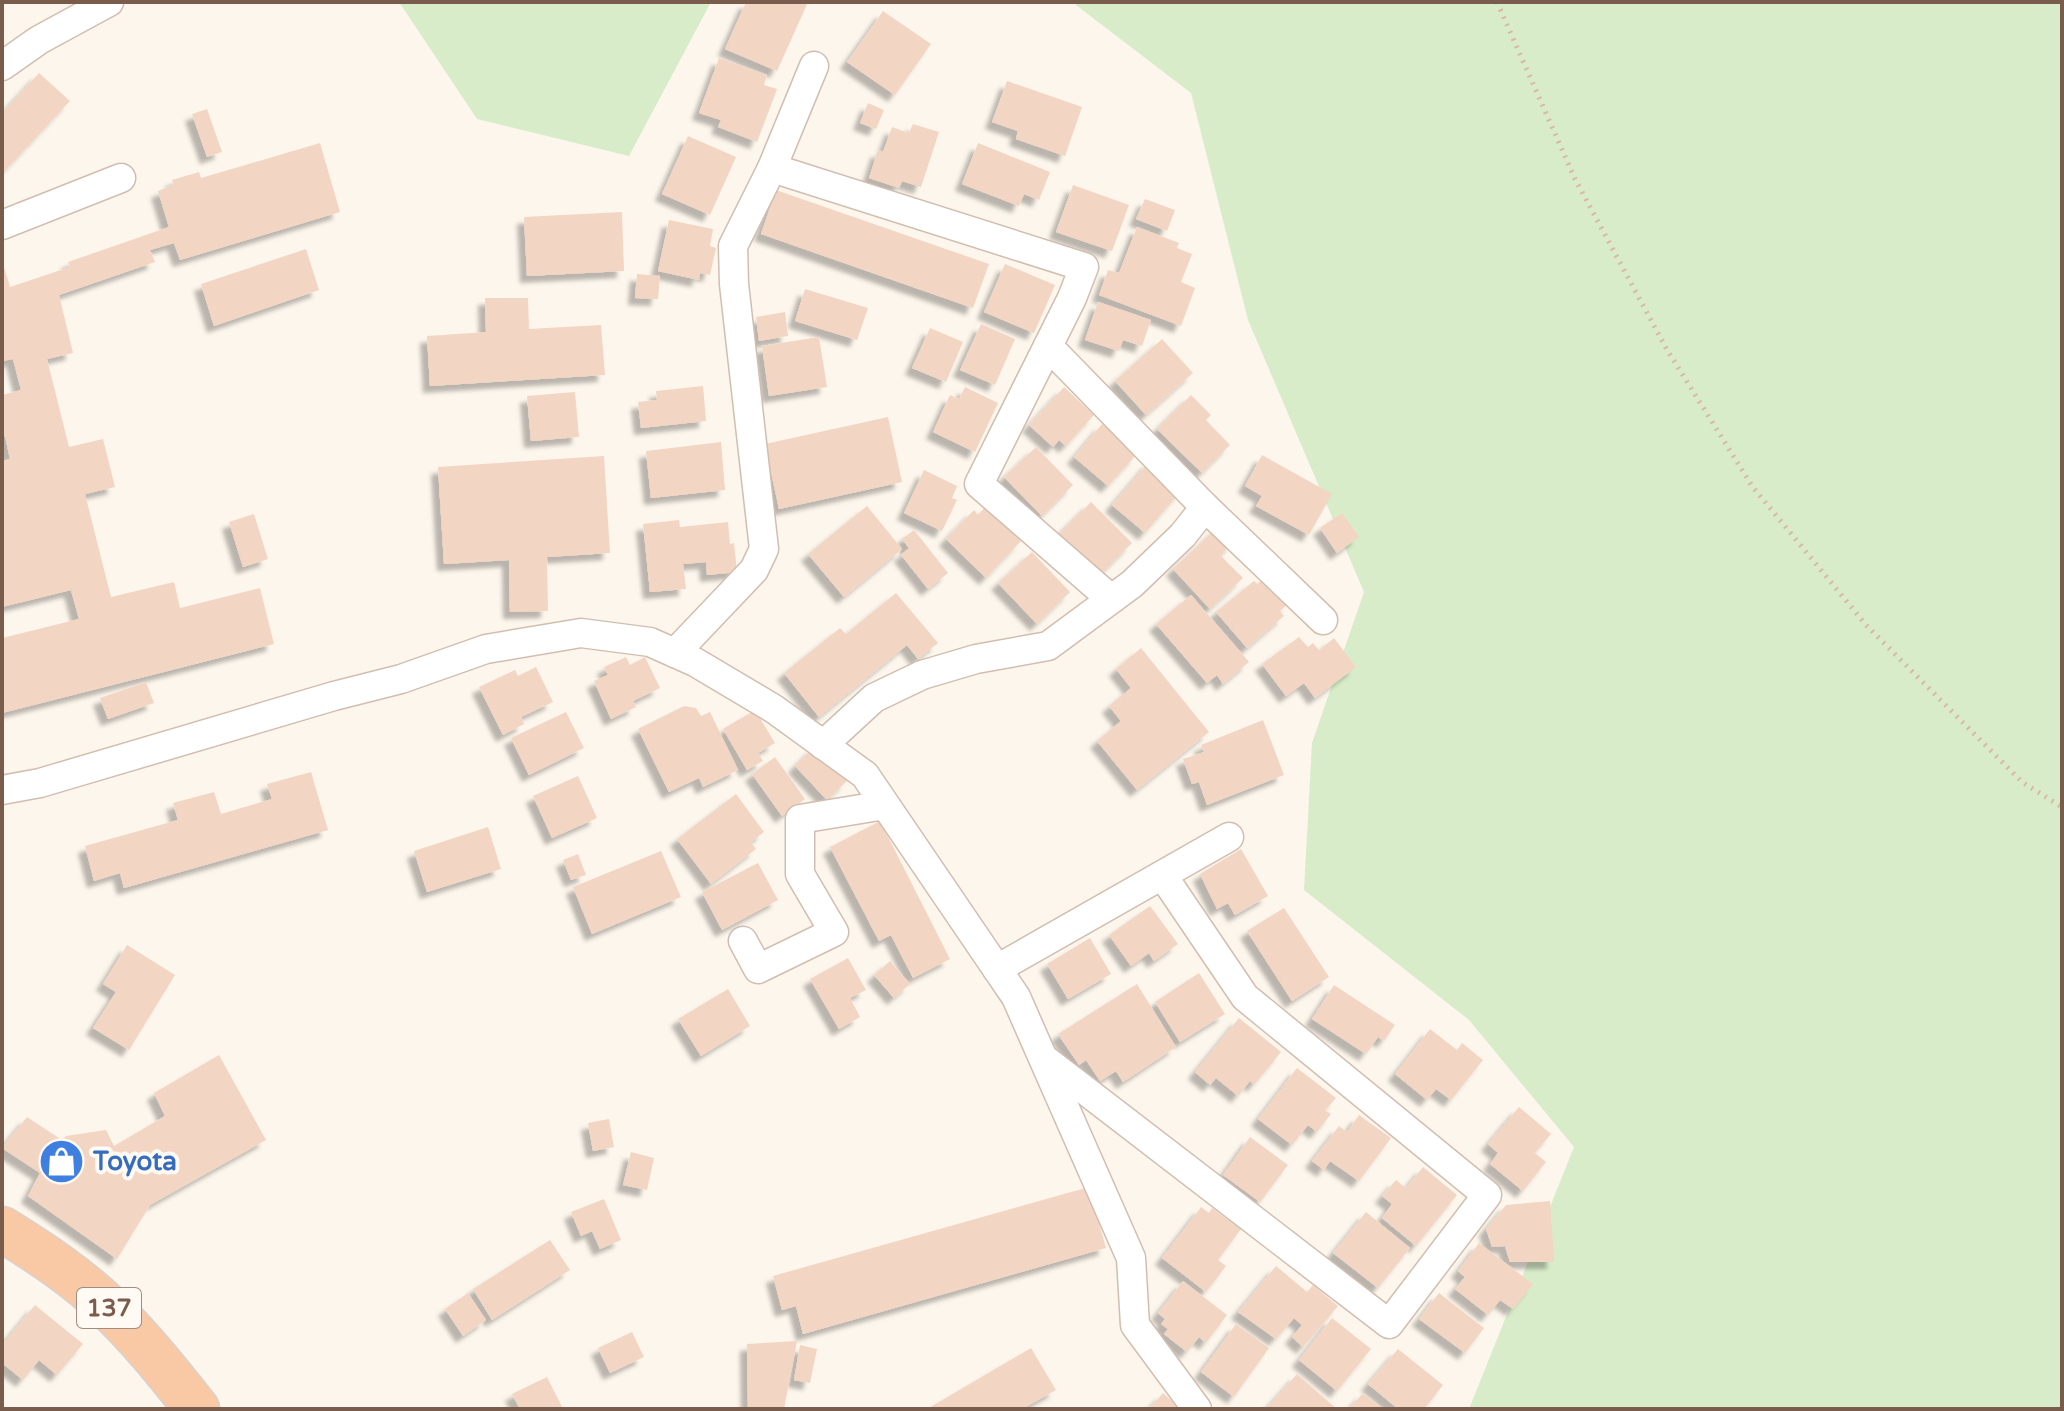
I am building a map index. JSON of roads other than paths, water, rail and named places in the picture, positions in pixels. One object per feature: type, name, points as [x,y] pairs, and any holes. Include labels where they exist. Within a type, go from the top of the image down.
[{"type":"highway","name":"137","points":[[2,1229],[51,1259],[107,1305],[197,1409]]},
{"type":"street","points":[[2,66],[39,40],[109,2]]},
{"type":"street","points":[[675,653],[754,570],[764,549],[734,284],[733,246],[772,168],[814,66]]},
{"type":"street","points":[[772,168],[1084,267],[979,484],[1111,599]]},
{"type":"street","points":[[2,225],[39,213],[121,178]]},
{"type":"street","points":[[1048,346],[1205,507],[1323,620]]},
{"type":"street","points":[[823,745],[874,698],[922,675],[976,659],[1048,646],[1132,584],[1183,535],[1205,507]]},
{"type":"street","points":[[2,790],[40,783],[401,679],[486,649],[581,633],[650,642],[675,653],[774,709],[865,775],[1016,997],[1131,1258],[1135,1325],[1197,1409]]},
{"type":"street","points":[[743,941],[758,969],[834,932],[800,874],[800,819],[885,805]]},
{"type":"street","points":[[997,969],[1229,837]]},
{"type":"street","points":[[1043,1058],[1389,1324],[1487,1195],[1245,997],[1163,876]]},
{"type":"place","name":"Toyota","points":[[62,1161]]}]
